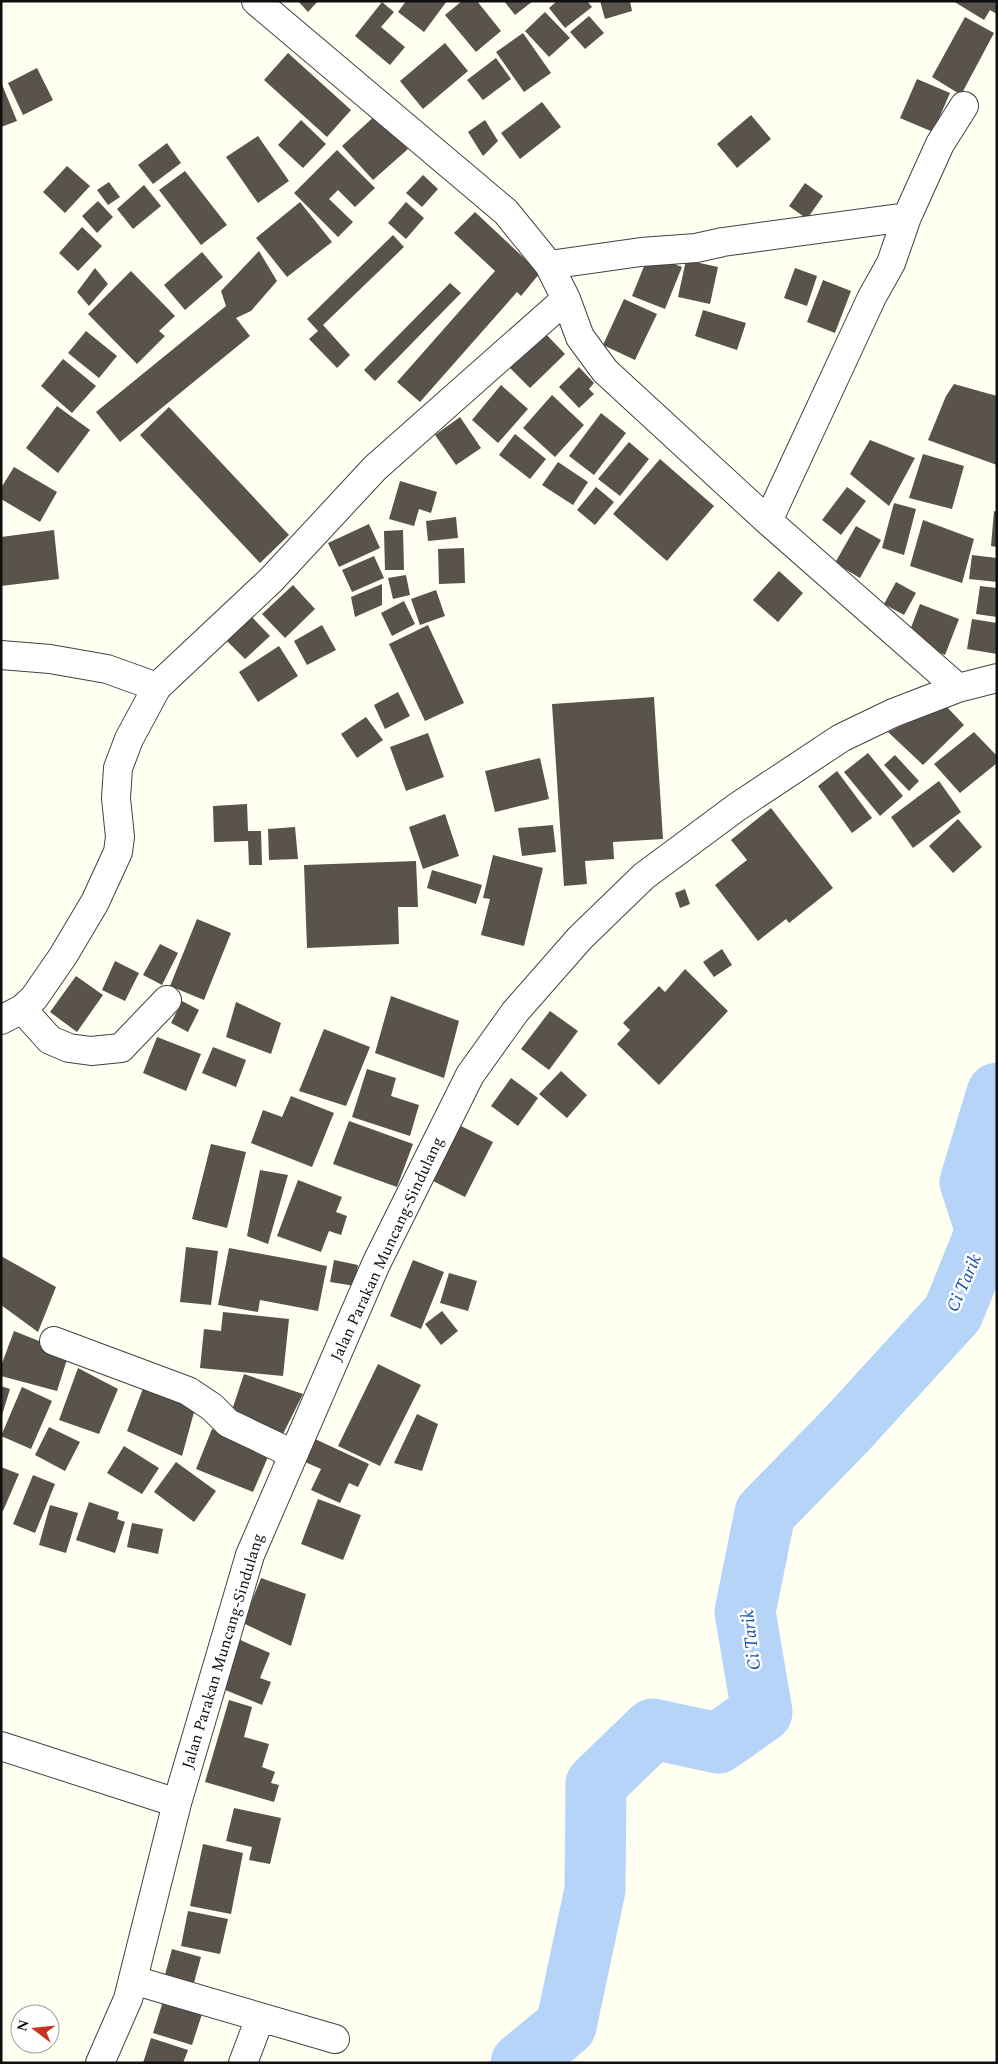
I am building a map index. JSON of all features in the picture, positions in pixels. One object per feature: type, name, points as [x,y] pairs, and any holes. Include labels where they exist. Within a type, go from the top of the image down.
[{"type":"street","points":[[261,3],[506,212],[558,281],[580,337],[605,371],[768,521],[958,688]]},
{"type":"street","points":[[768,521],[872,296],[894,253],[907,217],[940,144],[964,106]]},
{"type":"street","points":[[167,1000],[121,1048],[91,1051],[69,1048],[50,1040],[21,1017],[63,956],[95,902],[118,852],[120,837],[116,798],[118,768],[129,739],[157,687],[271,580],[375,468],[558,281],[641,252],[696,248],[722,242],[907,217]]},
{"type":"street","points":[[1,655],[50,659],[107,669],[157,687]]},
{"type":"street","name":"Jalan Parakan Muncang-Sindulang","points":[[100,2063],[128,1999],[177,1803],[250,1555],[376,1264],[470,1075],[515,1012],[580,938],[644,876],[737,807],[841,738],[893,713],[958,688],[997,678]]},
{"type":"street","points":[[54,1341],[188,1391],[212,1407],[228,1423],[293,1454]]},
{"type":"street","points":[[1,1746],[177,1803]]},
{"type":"street","points":[[133,1980],[335,2039]]},
{"type":"street","points":[[243,2063],[260,2018]]},
{"type":"building","points":[[298,1],[318,1],[308,12]]},
{"type":"building","points":[[406,1],[447,1],[424,32],[398,12]]},
{"type":"building","points":[[462,1],[477,1],[501,31],[476,52],[445,15]]},
{"type":"building","points":[[504,1],[533,1],[515,15]]},
{"type":"building","points":[[557,1],[587,1],[592,7],[565,28],[549,8]]},
{"type":"building","points":[[600,1],[630,1],[632,11],[605,19]]},
{"type":"building","points":[[953,1],[997,1],[997,14],[990,10],[984,20]]},
{"type":"building","points":[[382,2],[394,12],[381,27],[405,47],[390,65],[355,36]]},
{"type":"building","points":[[545,12],[570,38],[549,57],[525,31]]},
{"type":"building","points":[[589,16],[604,33],[585,49],[570,32]]},
{"type":"building","points":[[965,17],[994,33],[961,95],[932,77]]},
{"type":"building","points":[[523,33],[551,73],[524,92],[496,52]]},
{"type":"building","points":[[445,43],[468,71],[423,109],[400,81]]},
{"type":"building","points":[[288,53],[351,110],[327,137],[264,80]]},
{"type":"building","points":[[496,58],[511,79],[483,100],[467,80]]},
{"type":"building","points":[[37,68],[53,100],[23,115],[8,83]]},
{"type":"building","points":[[917,79],[950,93],[933,132],[900,118]]},
{"type":"building","points":[[1,82],[17,121],[1,127]]},
{"type":"building","points":[[542,102],[561,127],[520,159],[501,133]]},
{"type":"building","points":[[377,114],[408,149],[373,180],[342,146]]},
{"type":"building","points":[[751,115],[771,139],[737,168],[717,144]]},
{"type":"building","points":[[301,120],[326,144],[303,168],[278,145]]},
{"type":"building","points":[[485,120],[498,141],[483,156],[468,132]]},
{"type":"building","points":[[258,136],[289,181],[258,203],[226,157]]},
{"type":"building","points":[[167,143],[181,163],[153,184],[138,165]]},
{"type":"building","points":[[337,150],[375,188],[355,207],[338,190],[329,199],[353,222],[338,237],[294,193]]},
{"type":"building","points":[[67,166],[90,186],[65,213],[43,192]]},
{"type":"building","points":[[185,171],[227,225],[201,245],[159,190]]},
{"type":"building","points":[[423,175],[438,189],[422,207],[406,193]]},
{"type":"building","points":[[109,182],[120,197],[108,205],[97,190]]},
{"type":"building","points":[[805,183],[823,196],[807,219],[789,206]]},
{"type":"building","points":[[144,185],[161,206],[133,229],[117,209]]},
{"type":"building","points":[[98,201],[113,217],[97,233],[82,216]]},
{"type":"building","points":[[300,202],[332,242],[287,277],[256,238]]},
{"type":"building","points":[[406,202],[424,218],[406,239],[388,223]]},
{"type":"building","points":[[475,212],[540,273],[521,296],[517,292],[420,402],[397,382],[495,271],[454,233]]},
{"type":"building","points":[[82,227],[102,246],[78,271],[59,253]]},
{"type":"building","points":[[393,235],[404,247],[323,325],[350,355],[337,368],[309,339],[318,331],[307,319]]},
{"type":"building","points":[[259,251],[277,281],[251,311],[236,318],[250,336],[120,442],[96,412],[226,306],[221,291]]},
{"type":"building","points":[[202,252],[223,277],[185,310],[164,285]]},
{"type":"building","points":[[649,254],[682,267],[665,309],[632,296]]},
{"type":"building","points":[[686,260],[718,267],[710,304],[678,297]]},
{"type":"building","points":[[95,268],[108,284],[89,306],[77,292]]},
{"type":"building","points":[[795,268],[817,276],[807,306],[784,298]]},
{"type":"building","points":[[131,271],[175,316],[159,331],[165,336],[137,364],[88,314]]},
{"type":"building","points":[[823,280],[851,291],[835,333],[807,322]]},
{"type":"building","points":[[450,283],[461,293],[375,381],[364,370]]},
{"type":"building","points":[[624,299],[657,314],[635,360],[603,345]]},
{"type":"building","points":[[703,310],[746,323],[737,350],[695,336]]},
{"type":"building","points":[[542,330],[565,354],[530,388],[507,365]]},
{"type":"building","points":[[86,331],[117,356],[99,378],[68,353]]},
{"type":"building","points":[[63,359],[96,386],[72,413],[41,386]]},
{"type":"building","points":[[579,367],[594,383],[589,389],[594,394],[579,408],[559,387]]},
{"type":"building","points":[[954,384],[997,396],[997,465],[928,440],[946,396]]},
{"type":"building","points":[[501,385],[528,409],[498,443],[472,420]]},
{"type":"building","points":[[552,395],[584,425],[555,457],[523,428]]},
{"type":"building","points":[[57,406],[90,430],[58,473],[26,448]]},
{"type":"building","points":[[169,407],[289,535],[260,563],[140,435]]},
{"type":"building","points":[[601,413],[626,433],[594,475],[569,456]]},
{"type":"building","points":[[460,417],[481,448],[456,465],[435,435]]},
{"type":"building","points":[[515,434],[546,459],[530,479],[499,455]]},
{"type":"building","points":[[870,440],[915,458],[889,506],[850,474]]},
{"type":"building","points":[[629,442],[649,459],[620,496],[598,479]]},
{"type":"building","points":[[923,454],[964,466],[952,509],[909,498]]},
{"type":"building","points":[[660,459],[714,506],[667,561],[613,514]]},
{"type":"building","points":[[558,462],[588,482],[573,505],[542,485]]},
{"type":"building","points":[[14,467],[57,492],[40,522],[1,499],[1,488]]},
{"type":"building","points":[[400,481],[437,492],[431,513],[419,509],[414,526],[389,519]]},
{"type":"building","points":[[596,487],[614,502],[595,525],[577,510]]},
{"type":"building","points":[[847,487],[866,501],[841,535],[822,520]]},
{"type":"building","points":[[894,503],[916,509],[904,555],[882,548]]},
{"type":"building","points":[[994,511],[997,512],[997,547],[991,546]]},
{"type":"building","points":[[456,517],[458,538],[428,541],[426,521]]},
{"type":"building","points":[[923,520],[974,539],[962,583],[910,566]]},
{"type":"building","points":[[369,524],[380,548],[339,567],[328,543]]},
{"type":"building","points":[[856,526],[881,540],[860,578],[835,563]]},
{"type":"building","points":[[54,530],[59,579],[1,586],[1,537]]},
{"type":"building","points":[[403,530],[404,570],[385,570],[384,531]]},
{"type":"building","points":[[464,548],[465,583],[439,584],[438,549]]},
{"type":"building","points":[[972,555],[997,558],[997,582],[969,579]]},
{"type":"building","points":[[374,556],[384,578],[352,592],[342,570]]},
{"type":"building","points":[[779,571],[803,593],[778,622],[753,600]]},
{"type":"building","points":[[406,575],[410,595],[393,599],[388,578]]},
{"type":"building","points":[[896,582],[916,593],[904,615],[884,604]]},
{"type":"building","points":[[382,584],[382,605],[355,617],[351,597]]},
{"type":"building","points":[[293,585],[315,609],[285,638],[262,614]]},
{"type":"building","points":[[980,586],[997,588],[997,617],[976,614]]},
{"type":"building","points":[[436,590],[445,616],[420,625],[411,599]]},
{"type":"building","points":[[404,601],[415,624],[392,636],[381,613]]},
{"type":"building","points":[[920,604],[959,619],[945,655],[907,638]]},
{"type":"building","points":[[250,615],[270,636],[245,659],[225,639]]},
{"type":"building","points":[[972,619],[997,623],[997,654],[967,649]]},
{"type":"building","points":[[322,625],[336,650],[307,665],[294,641]]},
{"type":"building","points":[[428,625],[464,703],[425,721],[389,644]]},
{"type":"building","points":[[279,646],[298,676],[258,702],[239,672]]},
{"type":"building","points":[[398,692],[410,716],[385,729],[374,705]]},
{"type":"building","points":[[654,697],[663,839],[613,842],[614,859],[585,861],[587,884],[564,886],[552,704]]},
{"type":"building","points":[[945,705],[964,725],[923,765],[888,732]]},
{"type":"building","points":[[366,717],[383,740],[357,758],[341,734]]},
{"type":"building","points":[[974,732],[997,756],[997,763],[960,793],[934,764]]},
{"type":"building","points":[[428,733],[444,777],[406,791],[390,747]]},
{"type":"building","points":[[868,753],[903,796],[880,816],[844,772]]},
{"type":"building","points":[[895,755],[919,781],[909,791],[884,765]]},
{"type":"building","points":[[540,758],[549,799],[495,812],[485,771]]},
{"type":"building","points":[[837,771],[872,818],[852,833],[818,786]]},
{"type":"building","points":[[939,781],[961,812],[913,848],[891,817]]},
{"type":"building","points":[[247,804],[248,831],[261,831],[262,865],[249,865],[248,841],[214,842],[213,806]]},
{"type":"building","points":[[771,808],[833,888],[789,923],[786,919],[758,941],[715,885],[747,860],[731,840]]},
{"type":"building","points":[[445,814],[459,856],[423,869],[409,827]]},
{"type":"building","points":[[958,819],[982,847],[953,873],[929,846]]},
{"type":"building","points":[[553,825],[556,852],[522,856],[518,828]]},
{"type":"building","points":[[295,827],[298,859],[269,860],[268,829]]},
{"type":"building","points":[[493,855],[543,868],[524,946],[481,935],[490,899],[483,898]]},
{"type":"building","points":[[416,861],[418,907],[398,907],[399,944],[307,948],[304,865]]},
{"type":"building","points":[[432,870],[482,885],[476,904],[427,888]]},
{"type":"building","points":[[685,889],[690,904],[680,908],[675,893]]},
{"type":"building","points":[[197,919],[231,933],[204,1000],[170,986]]},
{"type":"building","points":[[160,944],[178,953],[162,985],[143,975]]},
{"type":"building","points":[[722,949],[732,965],[714,977],[703,962]]},
{"type":"building","points":[[115,961],[139,973],[125,1001],[102,990]]},
{"type":"building","points":[[685,969],[728,1011],[659,1085],[617,1044],[630,1030],[623,1023],[659,986],[665,992]]},
{"type":"building","points":[[76,976],[103,995],[77,1032],[50,1012]]},
{"type":"building","points":[[391,996],[459,1021],[444,1078],[375,1053]]},
{"type":"building","points":[[182,1001],[199,1010],[188,1032],[171,1023]]},
{"type":"building","points":[[236,1002],[281,1023],[271,1054],[226,1037]]},
{"type":"building","points":[[550,1011],[578,1031],[549,1070],[521,1049]]},
{"type":"building","points":[[324,1029],[370,1047],[346,1106],[299,1091]]},
{"type":"building","points":[[157,1037],[201,1054],[186,1091],[143,1073]]},
{"type":"building","points":[[213,1047],[246,1060],[236,1087],[202,1073]]},
{"type":"building","points":[[367,1069],[396,1078],[391,1096],[419,1105],[410,1136],[352,1117]]},
{"type":"building","points":[[561,1071],[587,1095],[567,1118],[539,1094]]},
{"type":"building","points":[[511,1078],[538,1098],[518,1126],[491,1106]]},
{"type":"building","points":[[291,1096],[334,1113],[312,1167],[251,1143],[263,1110],[282,1117]]},
{"type":"building","points":[[349,1121],[413,1144],[397,1187],[333,1164]]},
{"type":"building","points":[[457,1124],[493,1142],[465,1197],[429,1179]]},
{"type":"building","points":[[211,1144],[246,1152],[227,1228],[192,1219]]},
{"type":"building","points":[[260,1170],[288,1175],[268,1244],[247,1236]]},
{"type":"building","points":[[298,1180],[342,1197],[336,1212],[347,1216],[341,1235],[329,1231],[321,1252],[277,1236]]},
{"type":"building","points":[[186,1247],[218,1251],[211,1305],[180,1302]]},
{"type":"building","points":[[229,1248],[327,1266],[318,1311],[260,1300],[258,1312],[218,1305]]},
{"type":"building","points":[[1,1256],[56,1287],[38,1332],[1,1305]]},
{"type":"building","points":[[334,1260],[358,1265],[355,1286],[330,1282]]},
{"type":"building","points":[[413,1260],[444,1272],[421,1329],[390,1316]]},
{"type":"building","points":[[449,1273],[477,1281],[468,1311],[440,1303]]},
{"type":"building","points":[[442,1311],[458,1331],[441,1345],[425,1324]]},
{"type":"building","points":[[223,1312],[289,1319],[283,1376],[200,1368],[204,1329],[221,1331]]},
{"type":"building","points":[[14,1331],[69,1353],[57,1391],[1,1376],[1,1366]]},
{"type":"building","points":[[378,1364],[421,1385],[380,1466],[338,1446]]},
{"type":"building","points":[[78,1368],[118,1389],[99,1434],[59,1420]]},
{"type":"building","points":[[244,1374],[303,1394],[281,1438],[231,1413]]},
{"type":"building","points":[[145,1383],[196,1405],[182,1456],[127,1431]]},
{"type":"building","points":[[1,1386],[10,1389],[2,1415],[1,1415]]},
{"type":"building","points":[[22,1387],[52,1401],[31,1449],[1,1436]]},
{"type":"building","points":[[417,1414],[438,1424],[422,1471],[394,1463]]},
{"type":"building","points":[[49,1427],[80,1442],[65,1471],[35,1455]]},
{"type":"building","points":[[212,1429],[270,1452],[253,1492],[196,1469]]},
{"type":"building","points":[[315,1439],[369,1464],[358,1487],[349,1483],[340,1503],[311,1490],[321,1469],[305,1462]]},
{"type":"building","points":[[124,1446],[159,1468],[142,1494],[107,1473]]},
{"type":"building","points":[[176,1462],[216,1491],[194,1522],[154,1492]]},
{"type":"building","points":[[1,1467],[19,1474],[3,1511],[1,1510]]},
{"type":"building","points":[[33,1475],[55,1484],[35,1533],[13,1524]]},
{"type":"building","points":[[318,1499],[361,1515],[343,1560],[301,1544]]},
{"type":"building","points":[[89,1502],[119,1512],[117,1519],[125,1522],[115,1553],[76,1540]]},
{"type":"building","points":[[50,1505],[78,1513],[66,1553],[39,1545]]},
{"type":"building","points":[[132,1523],[163,1529],[158,1554],[127,1547]]},
{"type":"building","points":[[261,1578],[306,1594],[291,1646],[243,1623]]},
{"type":"building","points":[[238,1639],[270,1653],[260,1678],[271,1682],[262,1705],[218,1687]]},
{"type":"building","points":[[229,1700],[252,1707],[244,1737],[269,1744],[262,1767],[275,1772],[271,1783],[279,1785],[274,1802],[205,1782]]},
{"type":"building","points":[[234,1808],[281,1818],[270,1864],[249,1860],[252,1847],[226,1841]]},
{"type":"building","points":[[203,1844],[243,1853],[231,1914],[190,1906]]},
{"type":"building","points":[[188,1911],[228,1919],[220,1954],[181,1946]]},
{"type":"building","points":[[172,1949],[201,1957],[192,1990],[163,1982]]},
{"type":"building","points":[[165,1995],[204,2008],[192,2045],[153,2033]]},
{"type":"building","points":[[151,2038],[188,2050],[183,2063],[143,2063]]},
{"type":"waterway","name":"Ci Tarik","points":[[521,2063],[566,2026],[595,1890],[596,1784],[653,1729],[718,1743],[762,1712],[745,1612],[765,1513],[846,1430],[953,1313],[986,1231],[970,1182],[997,1093]]}]
